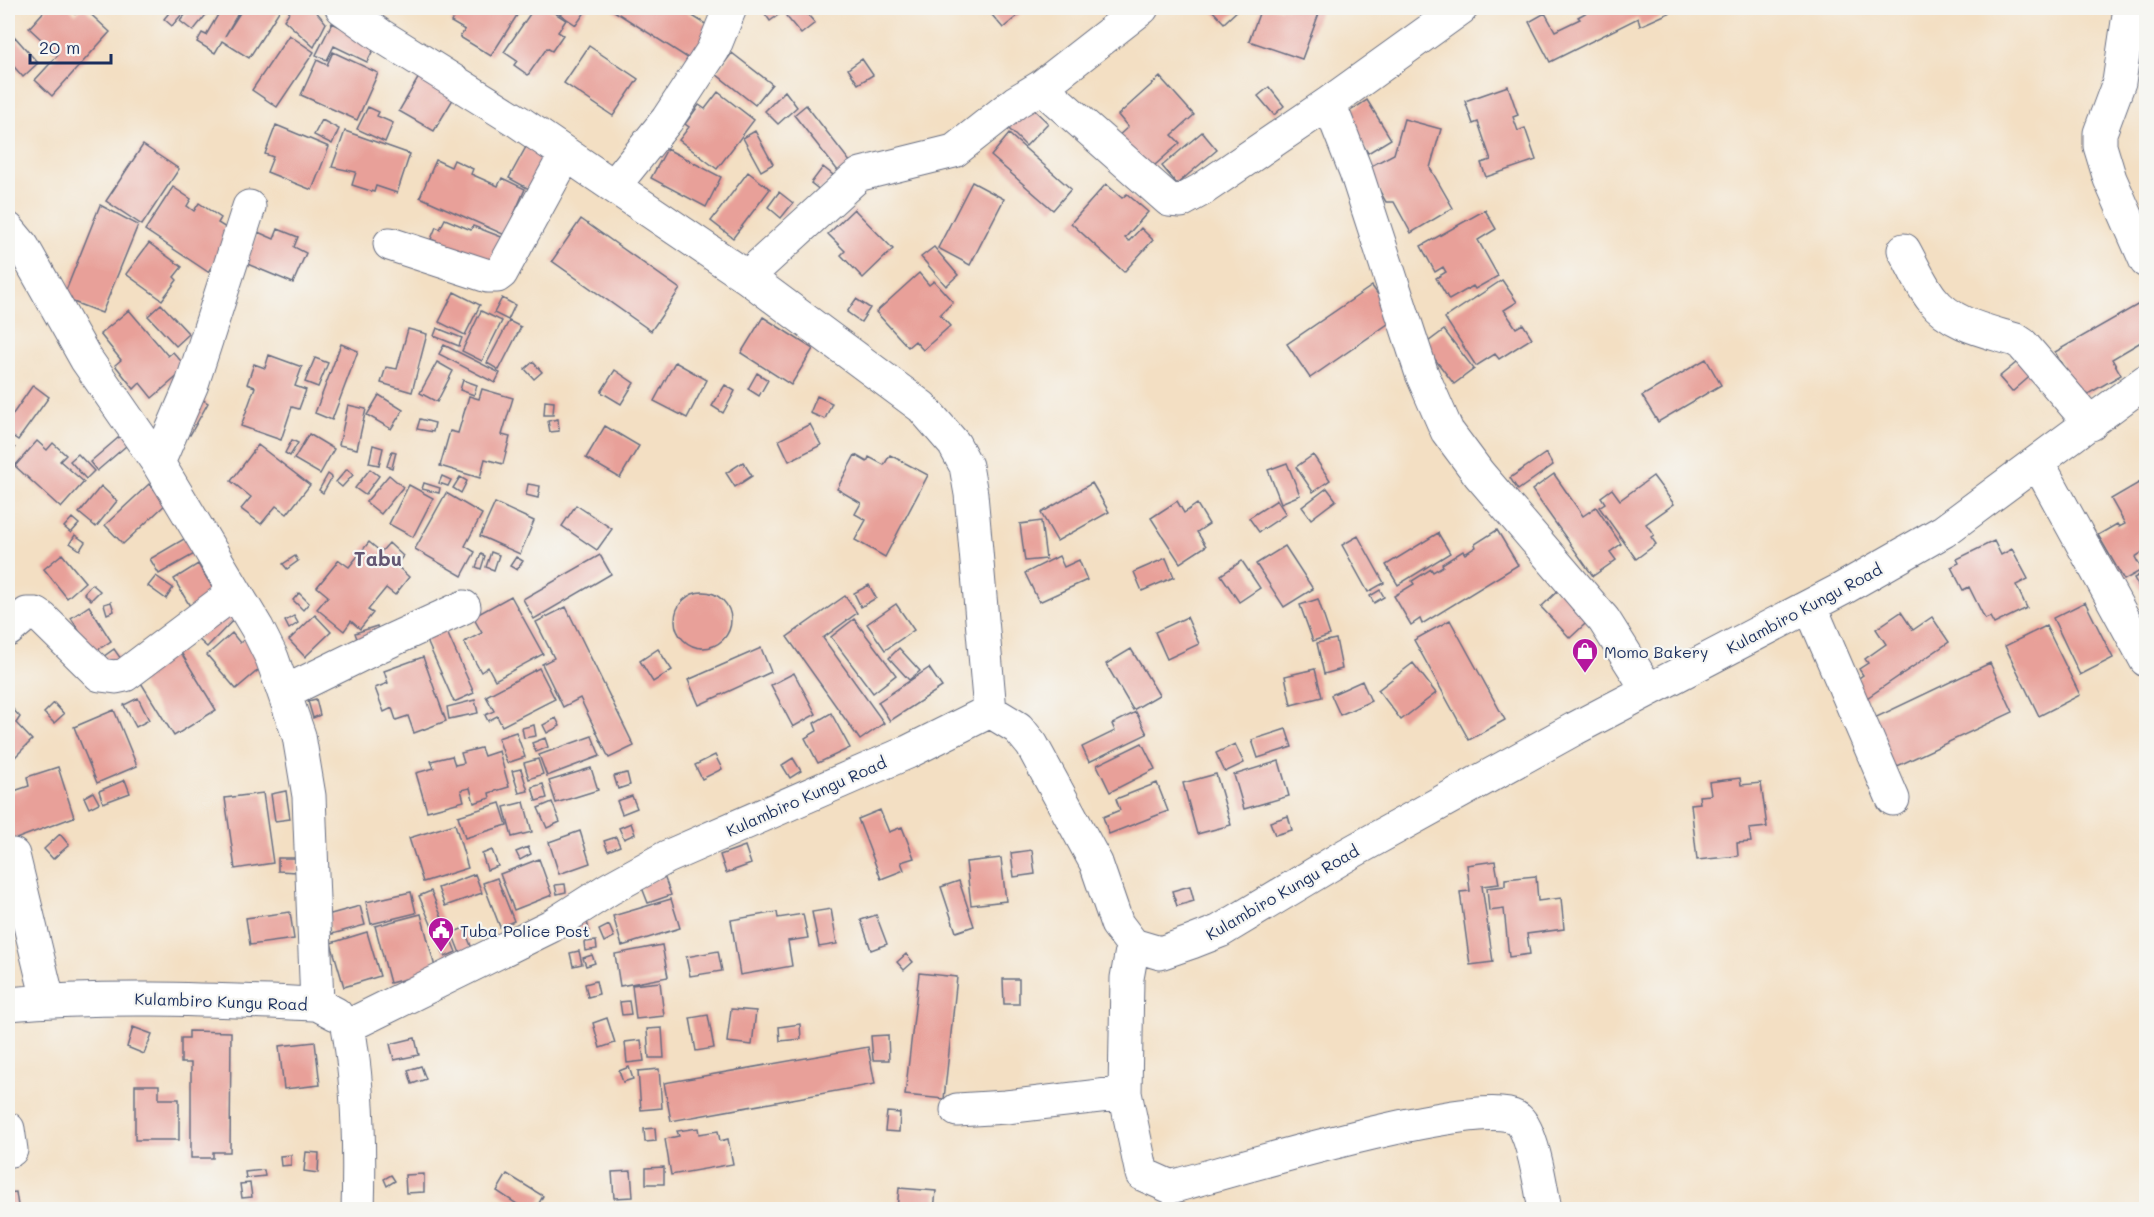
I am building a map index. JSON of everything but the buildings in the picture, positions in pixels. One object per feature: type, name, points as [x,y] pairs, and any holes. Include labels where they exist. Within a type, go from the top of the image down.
[{"type":"street","points":[[342,8],[380,35],[566,153],[747,277],[922,408],[954,444],[966,466],[971,494],[990,711],[1018,728],[1032,745],[1096,863],[1117,924],[1133,945],[1127,978],[1125,1093],[1142,1174],[1171,1187],[1335,1142],[1426,1122],[1509,1113],[1518,1119],[1527,1130],[1545,1209]]},
{"type":"street","points":[[614,186],[667,120],[713,50],[730,8]]},
{"type":"street","points":[[747,277],[861,174],[954,151],[1142,8]]},
{"type":"street","points":[[1041,87],[1169,200],[1175,201],[1187,198],[1201,190],[1329,103],[1461,8]]},
{"type":"street","points":[[2130,8],[2119,82],[2100,133],[2100,146],[2110,179],[2146,261]]},
{"type":"street","points":[[1329,103],[1356,172],[1422,374],[1447,431],[1479,474],[1604,620],[1648,690]]},
{"type":"street","points":[[390,244],[488,276],[497,276],[501,273],[566,153]]},
{"type":"street","points":[[158,464],[192,384],[249,207]]},
{"type":"street","points":[[13,247],[158,464],[272,658],[299,736],[309,796],[317,1004]]},
{"type":"street","points":[[1904,250],[1932,299],[1946,313],[1971,326],[2022,344],[2091,424]]},
{"type":"street","name":"Kulambiro Kungu Road","points":[[1133,945],[1160,953],[1220,931],[1348,854],[1648,690],[1810,606],[1944,531],[2146,381]]},
{"type":"street","points":[[2038,463],[2146,660]]},
{"type":"street","points":[[8,630],[27,614],[36,614],[100,675],[116,677],[125,675],[235,592]]},
{"type":"street","points":[[1810,606],[1893,799]]},
{"type":"street","points":[[285,692],[464,607]]},
{"type":"street","name":"Kulambiro Kungu Road","points":[[8,1004],[48,1000],[142,998],[317,1004],[336,1013],[348,1026],[551,926],[609,889],[667,857],[908,752],[990,711]]},
{"type":"street","points":[[13,855],[48,1000]]},
{"type":"street","points":[[348,1026],[359,1141],[358,1209]]},
{"type":"street","points":[[957,1110],[1006,1107],[1125,1093]]},
{"type":"place","name":"Momo Bakery","points":[[1585,674]]},
{"type":"place","name":"Tuba Police Post","points":[[441,953]]},
{"type":"district","name":"Tabu","points":[[378,558]]}]
